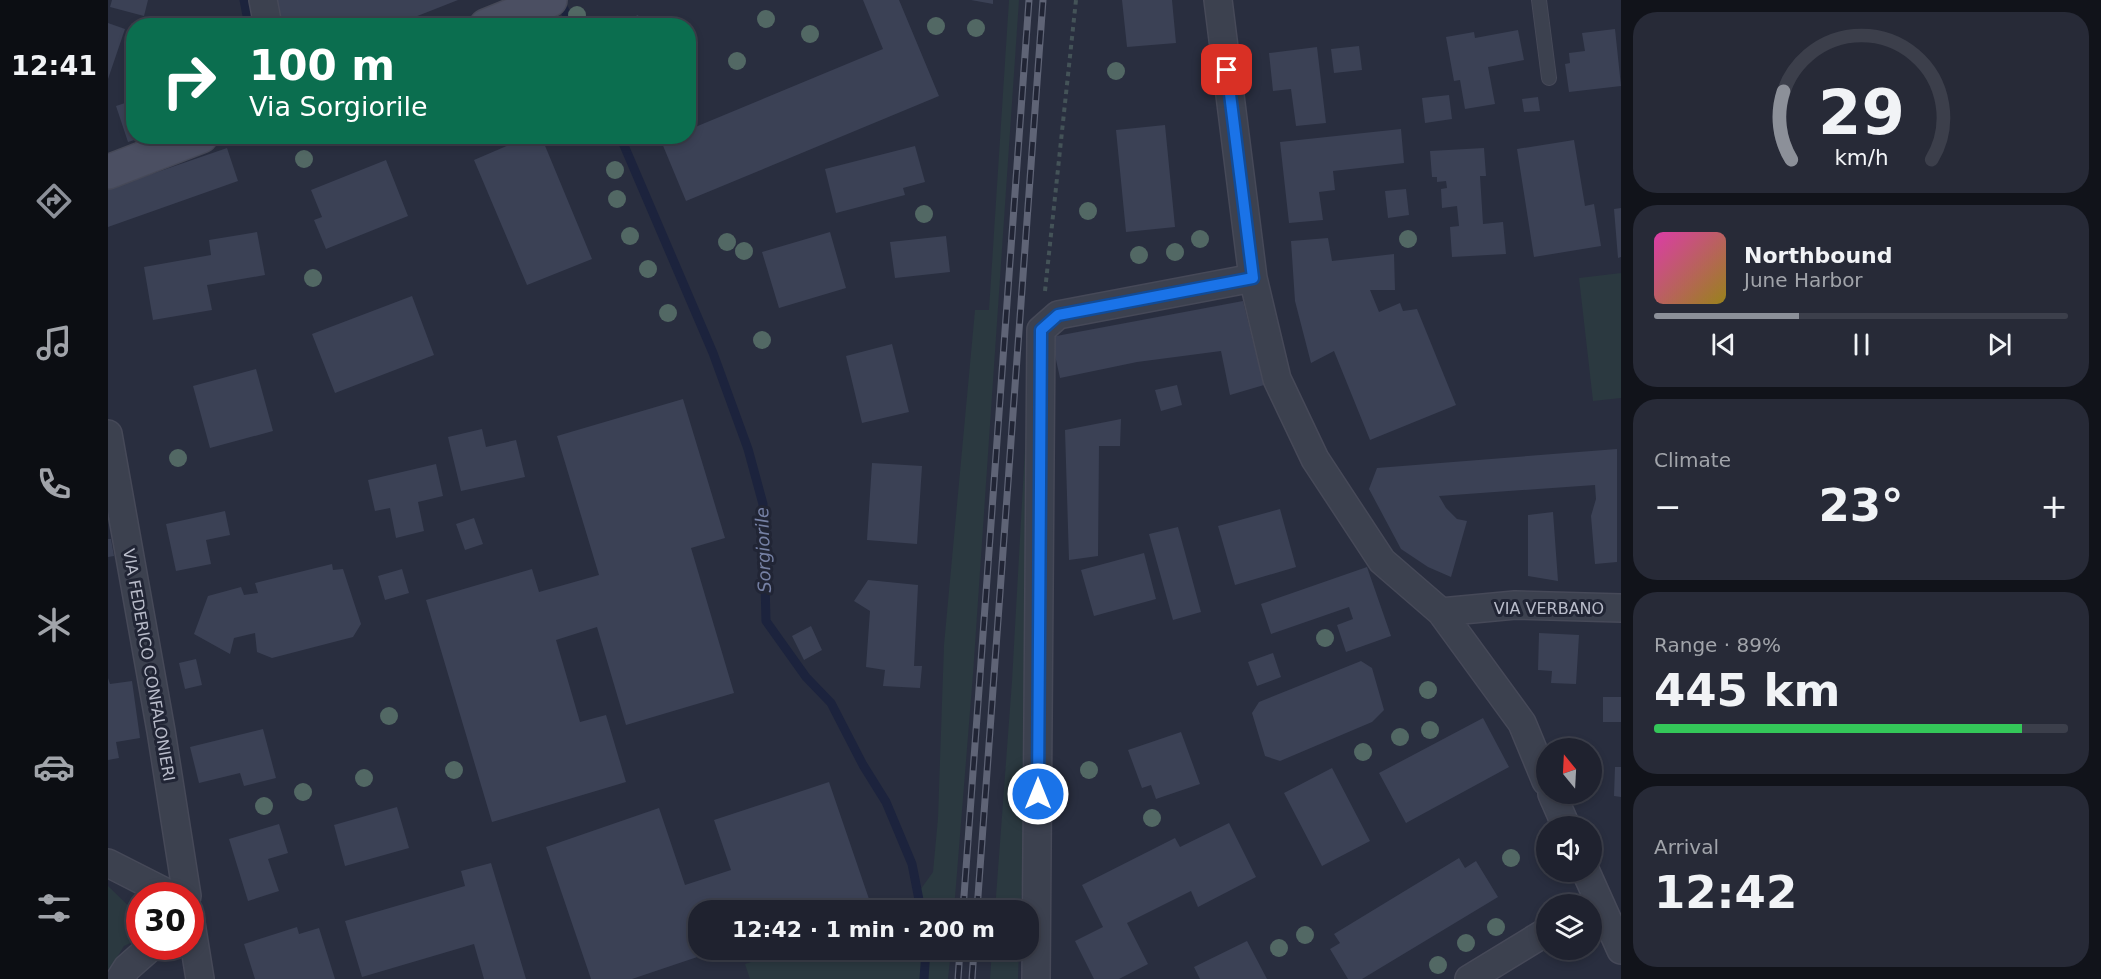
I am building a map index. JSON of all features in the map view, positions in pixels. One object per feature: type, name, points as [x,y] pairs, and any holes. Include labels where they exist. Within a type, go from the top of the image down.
[{"type":"street","points":[[262,0],[266,18]]},
{"type":"street","points":[[506,18],[550,0]]},
{"type":"street","points":[[1218,0],[1253,278],[1276,379],[1315,459],[1382,561],[1442,612],[1522,723],[1536,757]]},
{"type":"street","points":[[108,172],[180,144]]},
{"type":"street","points":[[1036,979],[1041,330],[1058,315],[1253,278]]},
{"type":"street","name":"VIA FEDERICO CONFALONIERI","points":[[108,434],[162,731],[185,882]]},
{"type":"street","name":"VIA VERBANO","points":[[1442,612],[1515,604],[1621,608]]},
{"type":"street","points":[[108,862],[146,882]]},
{"type":"street","points":[[1602,916],[1621,950]]},
{"type":"street","points":[[1469,979],[1536,938]]},
{"type":"street","points":[[120,979],[136,960]]},
{"type":"street","points":[[197,960],[200,979]]},
{"type":"lane","points":[[1539,0],[1550,78]]},
{"type":"path","points":[[1041,330],[1076,0]]},
{"type":"shaded area","points":[[1009,0],[1019,0],[973,674],[955,900],[913,900],[933,872],[938,818],[944,645],[975,310],[989,310]]},
{"type":"shaded area","points":[[1621,273],[1621,398],[1593,401],[1579,278]]},
{"type":"shaded area","points":[[1029,377],[1028,741],[1021,900],[996,900],[1012,681]]},
{"type":"shaded area","points":[[108,886],[126,903],[126,945],[108,972]]},
{"type":"shaded area","points":[[758,960],[950,960],[948,979],[750,979],[745,964]]},
{"type":"shaded area","points":[[991,960],[1019,960],[1018,979],[990,979]]},
{"type":"building","points":[[112,0],[148,0],[144,16],[110,7]]},
{"type":"building","points":[[271,0],[458,0],[412,18],[275,18]]},
{"type":"building","points":[[863,0],[899,0],[939,96],[686,201],[662,144],[696,144],[696,127],[883,49]]},
{"type":"building","points":[[971,0],[993,0],[993,4]]},
{"type":"building","points":[[1122,0],[1172,0],[1176,43],[1127,47]]},
{"type":"building","points":[[108,23],[125,29],[108,79]]},
{"type":"building","points":[[1615,29],[1621,86],[1569,92],[1565,64],[1570,63],[1569,53],[1585,51],[1582,33]]},
{"type":"building","points":[[1518,30],[1524,60],[1488,67],[1495,104],[1465,109],[1460,80],[1454,81],[1446,37],[1474,32],[1475,38]]},
{"type":"building","points":[[1359,46],[1362,70],[1334,73],[1331,49]]},
{"type":"building","points":[[1317,47],[1326,123],[1296,126],[1291,89],[1273,91],[1269,53]]},
{"type":"building","points":[[1449,95],[1452,119],[1425,123],[1422,98]]},
{"type":"building","points":[[1538,97],[1540,111],[1524,112],[1522,99]]},
{"type":"building","points":[[126,103],[126,136],[116,106]]},
{"type":"building","points":[[1165,125],[1175,227],[1126,232],[1116,130]]},
{"type":"building","points":[[1401,129],[1404,163],[1333,171],[1335,190],[1319,192],[1323,220],[1289,223],[1280,142]]},
{"type":"building","points":[[1574,140],[1585,206],[1594,204],[1601,246],[1534,257],[1517,149]]},
{"type":"building","points":[[511,144],[544,144],[592,259],[527,285],[474,160]]},
{"type":"building","points":[[915,146],[925,182],[903,188],[905,195],[836,213],[825,169]]},
{"type":"building","points":[[227,148],[238,181],[108,227],[108,189]]},
{"type":"building","points":[[1484,148],[1486,176],[1480,176],[1483,224],[1503,222],[1506,254],[1452,257],[1450,227],[1459,226],[1457,206],[1442,208],[1441,189],[1447,188],[1446,181],[1437,182],[1437,177],[1432,177],[1430,151]]},
{"type":"building","points":[[386,160],[408,216],[326,249],[314,220],[322,217],[311,190]]},
{"type":"building","points":[[1406,189],[1409,215],[1388,218],[1385,191]]},
{"type":"building","points":[[1621,208],[1621,257],[1618,258],[1614,209]]},
{"type":"building","points":[[257,232],[265,275],[207,285],[212,310],[153,320],[144,267],[211,255],[209,240]]},
{"type":"building","points":[[830,232],[846,288],[779,308],[762,252]]},
{"type":"building","points":[[946,236],[950,272],[895,278],[890,242]]},
{"type":"building","points":[[1328,238],[1332,261],[1394,254],[1395,290],[1370,290],[1379,312],[1400,303],[1403,311],[1417,309],[1456,405],[1370,440],[1334,351],[1311,363],[1295,301],[1291,241]]},
{"type":"building","points":[[412,296],[434,355],[335,393],[312,334]]},
{"type":"building","points":[[1243,301],[1264,385],[1230,395],[1221,351],[1137,362],[1060,378],[1051,337]]},
{"type":"building","points":[[892,344],[909,412],[862,423],[846,356]]},
{"type":"building","points":[[256,369],[273,431],[210,448],[193,386]]},
{"type":"building","points":[[1177,385],[1182,405],[1161,411],[1155,390]]},
{"type":"building","points":[[683,399],[725,538],[691,548],[734,693],[626,725],[597,627],[556,640],[580,722],[606,715],[626,782],[492,822],[426,600],[532,569],[539,592],[599,575],[557,436]]},
{"type":"building","points":[[1121,419],[1120,446],[1099,446],[1098,556],[1069,560],[1065,430]]},
{"type":"building","points":[[482,429],[486,447],[516,440],[525,477],[461,491],[448,437]]},
{"type":"building","points":[[1617,449],[1617,562],[1595,564],[1591,516],[1596,499],[1595,485],[1439,496],[1446,508],[1457,519],[1467,521],[1451,577],[1428,567],[1401,549],[1369,489],[1377,468]]},
{"type":"building","points":[[872,463],[922,466],[917,544],[867,540]]},
{"type":"building","points":[[436,464],[443,496],[418,502],[424,531],[396,538],[390,508],[375,511],[368,480]]},
{"type":"building","points":[[1280,509],[1296,567],[1235,585],[1218,526]]},
{"type":"building","points":[[225,511],[230,535],[206,540],[211,564],[176,571],[166,524]]},
{"type":"building","points":[[1553,512],[1558,581],[1528,576],[1528,515]]},
{"type":"building","points":[[474,518],[483,544],[465,550],[456,524]]},
{"type":"building","points":[[1178,527],[1201,612],[1173,620],[1149,534]]},
{"type":"building","points":[[108,539],[111,539],[114,556],[108,557]]},
{"type":"building","points":[[1144,553],[1156,599],[1094,616],[1081,570]]},
{"type":"building","points":[[332,564],[333,570],[343,569],[361,624],[353,637],[272,658],[257,652],[255,633],[234,638],[230,654],[194,634],[208,596],[241,587],[244,595],[258,593],[255,583]]},
{"type":"building","points":[[1367,567],[1391,636],[1346,652],[1337,625],[1353,619],[1349,607],[1271,634],[1261,604]]},
{"type":"building","points":[[402,569],[409,593],[385,600],[378,576]]},
{"type":"building","points":[[868,580],[918,585],[914,666],[922,666],[920,688],[883,686],[885,670],[866,667],[870,611],[854,601]]},
{"type":"building","points":[[811,626],[822,650],[804,660],[792,636]]},
{"type":"building","points":[[1539,633],[1579,635],[1576,684],[1551,683],[1552,671],[1538,670]]},
{"type":"building","points":[[1273,653],[1281,677],[1257,686],[1248,662]]},
{"type":"building","points":[[196,659],[202,685],[185,689],[179,663]]},
{"type":"building","points":[[1361,661],[1372,668],[1384,710],[1372,722],[1280,761],[1265,756],[1252,713],[1259,702]]},
{"type":"building","points":[[108,678],[110,684],[132,681],[140,738],[116,742],[119,758],[108,760]]},
{"type":"building","points":[[1603,697],[1621,697],[1621,722],[1603,722]]},
{"type":"building","points":[[1483,718],[1509,767],[1406,823],[1379,773]]},
{"type":"building","points":[[263,729],[276,778],[244,786],[240,773],[199,783],[190,747]]},
{"type":"building","points":[[1181,732],[1200,784],[1156,799],[1151,785],[1142,788],[1128,750]]},
{"type":"building","points":[[1615,767],[1621,767],[1621,797],[1614,796]]},
{"type":"building","points":[[1332,768],[1370,841],[1322,866],[1284,793]]},
{"type":"building","points":[[829,782],[869,899],[688,900],[688,960],[632,979],[591,979],[546,847],[659,808],[685,885],[731,870],[714,820]]},
{"type":"building","points":[[397,807],[409,848],[345,866],[334,825]]},
{"type":"building","points":[[1229,823],[1256,877],[1198,907],[1191,891],[1127,923],[1148,964],[1119,979],[1094,979],[1075,941],[1103,927],[1082,885],[1175,838],[1180,847]]},
{"type":"building","points":[[279,824],[288,853],[268,859],[279,891],[248,901],[229,839]]},
{"type":"building","points":[[1459,858],[1465,868],[1476,861],[1498,897],[1362,979],[1348,979],[1330,949],[1340,943],[1334,934]]},
{"type":"building","points":[[491,863],[526,979],[484,979],[474,944],[362,977],[345,921],[465,886],[461,871]]},
{"type":"building","points":[[297,927],[299,934],[319,928],[335,979],[255,979],[244,944]]},
{"type":"building","points":[[1247,941],[1267,979],[1200,979],[1194,967]]},
{"type":"waterway","name":"Sorgiorile","points":[[244,0],[247,18]]},
{"type":"waterway","name":"Sorgiorile","points":[[564,9],[568,18]]},
{"type":"waterway","name":"Sorgiorile","points":[[623,144],[713,353],[748,449],[763,504],[766,621],[806,677],[831,703],[863,765],[886,802],[912,864],[919,900]]},
{"type":"waterway","name":"Sorgiorile","points":[[924,979],[925,960]]},
{"type":"railway","points":[[964,900],[1029,0]]},
{"type":"railway","points":[[978,900],[1043,0]]},
{"type":"railway","points":[[958,979],[959,960]]},
{"type":"railway","points":[[972,979],[973,960]]},
{"type":"route","points":[[1038,794],[1041,330],[1058,315],[1253,278],[1227,70]]}]
